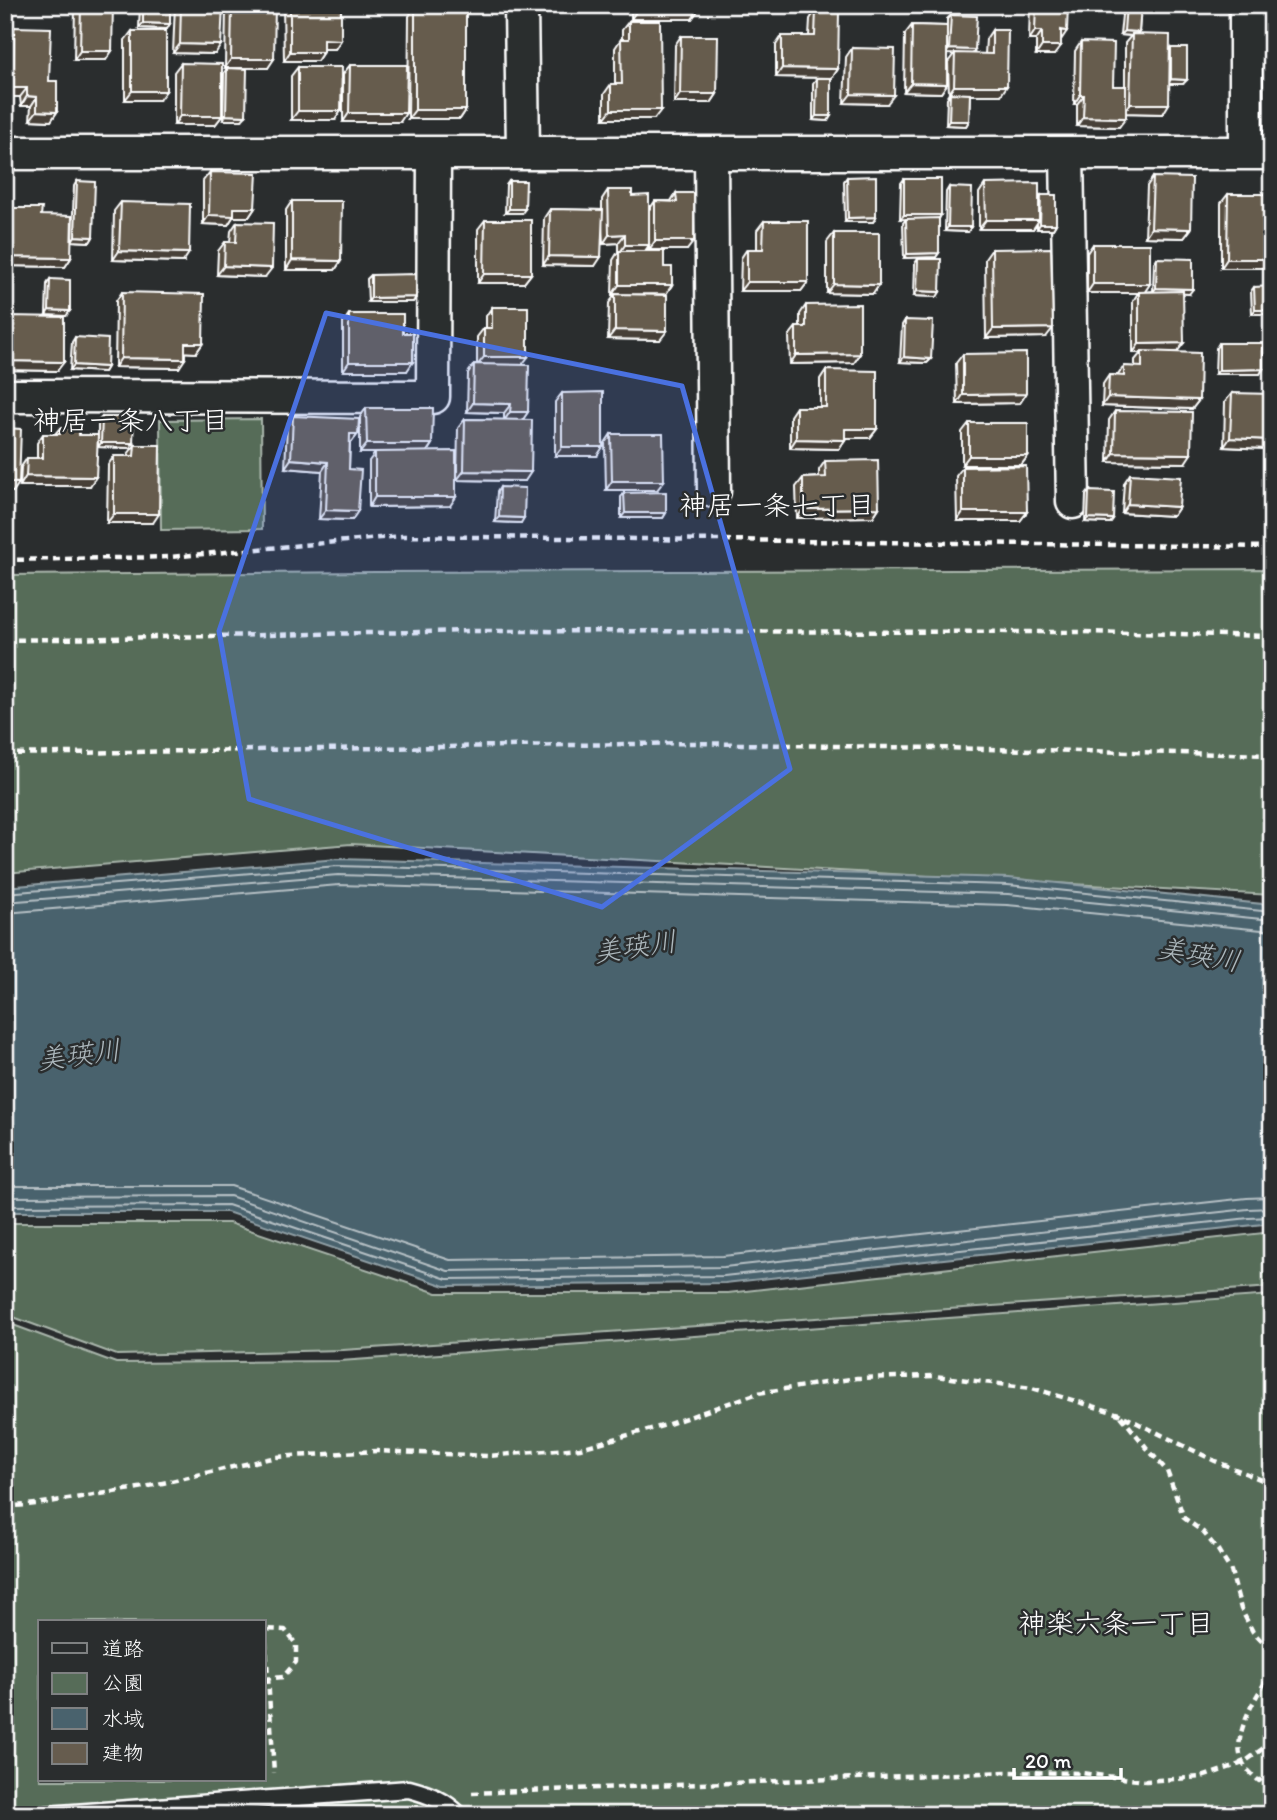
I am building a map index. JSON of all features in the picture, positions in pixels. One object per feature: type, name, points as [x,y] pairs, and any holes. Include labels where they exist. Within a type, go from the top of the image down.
[{"type":"street","points":[[521,5],[523,152]]},
{"type":"street","points":[[5,153],[1259,153],[1246,5]]},
{"type":"street","points":[[5,396],[433,397],[434,153]]},
{"type":"street","points":[[1066,153],[1073,502]]},
{"type":"street","points":[[711,154],[714,491]]},
{"type":"lane","points":[[46,1815],[408,1789],[449,1805],[458,1815]]},
{"type":"path","points":[[5,560],[170,557],[402,536],[1272,547]]},
{"type":"path","points":[[5,640],[472,631],[1083,632],[1272,636]]},
{"type":"path","points":[[5,754],[694,743],[1272,755]]},
{"type":"path","points":[[5,1507],[145,1487],[276,1457],[377,1451],[488,1456],[580,1448],[666,1425],[758,1393],[857,1378],[935,1376],[1032,1388],[1119,1414],[1215,1461],[1272,1485]]},
{"type":"path","points":[[1119,1414],[1167,1471],[1184,1518],[1203,1532],[1218,1550],[1231,1572],[1241,1609],[1253,1632],[1272,1652]]},
{"type":"path","points":[[266,1629],[285,1630],[296,1643],[296,1662],[284,1677],[266,1679],[275,1798]]},
{"type":"path","points":[[1272,1672],[1246,1715],[1239,1742],[1243,1763],[1259,1781],[1272,1771]]},
{"type":"path","points":[[429,1795],[1009,1773],[1081,1773],[1146,1781],[1202,1777],[1243,1763],[1272,1742]]},
{"type":"highlighted area","points":[[326,313],[682,386],[790,769],[602,907],[249,799],[219,631]]},
{"type":"green space","points":[[261,419],[262,529],[161,530],[160,420]]},
{"type":"green space","points":[[1272,569],[1272,895],[351,844],[5,873],[5,575]]},
{"type":"green space","points":[[5,1223],[229,1223],[437,1293],[728,1293],[1272,1232],[1272,1287],[343,1350],[117,1355],[5,1314]]},
{"type":"green space","points":[[1272,1295],[1272,1815],[5,1815],[5,1322],[116,1363],[340,1361]]},
{"type":"water","name":"美瑛川","points":[[338,859],[1009,878],[1272,905],[1272,1223],[725,1283],[445,1286],[227,1212],[5,1212],[5,887]]},
{"type":"building","points":[[81,5],[113,5],[112,51],[80,51]]},
{"type":"building","points":[[143,5],[170,5],[170,24],[143,23]]},
{"type":"building","points":[[181,5],[223,5],[221,45],[180,44]]},
{"type":"building","points":[[232,5],[275,5],[274,59],[231,59]]},
{"type":"building","points":[[290,5],[341,5],[341,40],[323,39],[323,52],[290,52]]},
{"type":"building","points":[[701,5],[701,6],[640,6]]},
{"type":"building","points":[[1036,5],[1068,5],[1067,31],[1061,30],[1061,46],[1042,46],[1042,31],[1035,31]]},
{"type":"building","points":[[1126,5],[1141,5],[1139,32],[1124,31]]},
{"type":"building","points":[[415,7],[466,7],[466,110],[415,110]]},
{"type":"building","points":[[816,10],[839,11],[838,69],[782,68],[782,36],[815,36]]},
{"type":"building","points":[[951,15],[977,16],[975,50],[949,49]]},
{"type":"building","points":[[629,21],[660,21],[661,110],[611,110],[611,84],[622,84],[621,39],[629,39]]},
{"type":"building","points":[[912,25],[947,26],[947,84],[911,83]]},
{"type":"building","points":[[14,27],[51,28],[49,81],[57,81],[57,112],[37,111],[37,97],[27,96],[27,88],[13,88]]},
{"type":"building","points":[[992,30],[1008,30],[1007,86],[954,86],[955,53],[992,54]]},
{"type":"building","points":[[132,31],[166,31],[166,91],[132,91]]},
{"type":"building","points":[[1132,34],[1170,35],[1169,104],[1130,104]]},
{"type":"building","points":[[681,36],[718,36],[717,94],[680,94]]},
{"type":"building","points":[[1081,42],[1114,43],[1113,86],[1126,86],[1126,118],[1083,117],[1084,95],[1080,95]]},
{"type":"building","points":[[852,48],[895,49],[894,95],[851,94]]},
{"type":"building","points":[[1171,48],[1187,48],[1187,80],[1171,79]]},
{"type":"building","points":[[181,63],[222,64],[222,116],[180,116]]},
{"type":"building","points":[[350,65],[407,65],[406,113],[349,113]]},
{"type":"building","points":[[298,67],[342,67],[341,111],[298,111]]},
{"type":"building","points":[[227,68],[247,69],[246,116],[226,115]]},
{"type":"building","points":[[817,78],[831,78],[831,116],[816,116]]},
{"type":"building","points":[[950,93],[970,94],[969,121],[949,121]]},
{"type":"building","points":[[210,172],[257,173],[255,208],[234,208],[234,216],[209,215]]},
{"type":"building","points":[[876,176],[876,217],[848,218],[847,177]]},
{"type":"building","points":[[1153,177],[1192,178],[1191,229],[1151,228]]},
{"type":"building","points":[[904,179],[941,179],[941,215],[904,215]]},
{"type":"building","points":[[77,181],[95,182],[93,237],[75,236]]},
{"type":"building","points":[[509,181],[526,181],[525,209],[509,209]]},
{"type":"building","points":[[1039,183],[1039,220],[986,220],[985,184]]},
{"type":"building","points":[[949,187],[972,188],[971,227],[948,227]]},
{"type":"building","points":[[608,190],[632,190],[632,196],[649,195],[649,245],[625,245],[625,234],[609,235]]},
{"type":"building","points":[[676,193],[694,193],[694,241],[655,241],[655,201],[677,202]]},
{"type":"building","points":[[1228,194],[1272,194],[1272,259],[1227,259]]},
{"type":"building","points":[[1041,195],[1056,195],[1056,224],[1040,224]]},
{"type":"building","points":[[292,201],[342,201],[341,261],[292,260]]},
{"type":"building","points":[[121,202],[190,204],[189,253],[119,251]]},
{"type":"building","points":[[12,208],[42,208],[41,215],[72,216],[71,258],[11,257]]},
{"type":"building","points":[[550,209],[603,210],[601,257],[549,256]]},
{"type":"building","points":[[939,218],[939,253],[907,254],[906,219]]},
{"type":"building","points":[[485,220],[531,220],[531,274],[484,274]]},
{"type":"building","points":[[764,221],[808,221],[808,282],[747,282],[747,249],[763,249]]},
{"type":"building","points":[[237,222],[273,223],[272,268],[224,266],[225,242],[236,242]]},
{"type":"building","points":[[834,233],[879,233],[879,285],[834,284]]},
{"type":"building","points":[[1093,244],[1150,244],[1150,284],[1093,284]]},
{"type":"building","points":[[1051,248],[1053,328],[993,329],[992,249]]},
{"type":"building","points":[[619,251],[664,251],[664,267],[672,267],[672,285],[619,285]]},
{"type":"building","points":[[1157,258],[1193,259],[1193,289],[1156,288]]},
{"type":"building","points":[[918,259],[941,259],[940,292],[917,291]]},
{"type":"building","points":[[416,274],[416,297],[371,298],[371,275]]},
{"type":"building","points":[[50,279],[70,280],[70,311],[49,310]]},
{"type":"building","points":[[1272,286],[1272,310],[1255,310],[1254,287]]},
{"type":"building","points":[[1183,291],[1184,343],[1139,344],[1139,292]]},
{"type":"building","points":[[122,292],[204,294],[203,343],[185,343],[185,359],[121,358]]},
{"type":"building","points":[[615,294],[667,295],[667,331],[615,330]]},
{"type":"building","points":[[860,304],[860,354],[796,355],[796,327],[806,327],[806,305]]},
{"type":"building","points":[[492,307],[528,307],[528,357],[484,357],[484,328],[492,328]]},
{"type":"building","points":[[349,314],[403,314],[403,333],[413,333],[413,362],[349,362]]},
{"type":"building","points":[[9,316],[64,317],[64,362],[8,361]]},
{"type":"building","points":[[905,320],[933,321],[931,359],[904,357]]},
{"type":"building","points":[[75,337],[108,339],[107,367],[74,365]]},
{"type":"building","points":[[1219,343],[1263,343],[1263,369],[1219,370]]},
{"type":"building","points":[[1142,351],[1200,353],[1199,400],[1108,397],[1109,375],[1124,376],[1124,366],[1142,367]]},
{"type":"building","points":[[1026,353],[1026,394],[963,395],[963,354]]},
{"type":"building","points":[[474,364],[529,365],[528,412],[510,412],[511,404],[473,403]]},
{"type":"building","points":[[826,370],[877,371],[877,429],[845,429],[845,440],[796,439],[796,407],[826,407]]},
{"type":"building","points":[[603,392],[603,447],[562,447],[562,393]]},
{"type":"building","points":[[1232,393],[1272,394],[1272,440],[1230,438]]},
{"type":"building","points":[[366,408],[433,408],[432,444],[367,444]]},
{"type":"building","points":[[1115,411],[1192,412],[1191,454],[1114,453]]},
{"type":"building","points":[[293,416],[359,419],[358,434],[350,434],[349,469],[361,470],[358,511],[326,510],[328,462],[291,459]]},
{"type":"building","points":[[102,417],[134,417],[133,443],[101,443]]},
{"type":"building","points":[[465,419],[532,420],[531,472],[464,471]]},
{"type":"building","points":[[969,423],[1028,423],[1028,456],[969,456]]},
{"type":"building","points":[[5,428],[21,429],[19,483],[5,482]]},
{"type":"building","points":[[60,428],[79,429],[79,435],[98,435],[96,477],[26,476],[27,458],[43,458],[43,434],[60,434]]},
{"type":"building","points":[[611,434],[663,434],[664,481],[612,481]]},
{"type":"building","points":[[135,445],[160,445],[159,514],[114,514],[114,456],[134,456]]},
{"type":"building","points":[[456,451],[456,497],[375,497],[375,452]]},
{"type":"building","points":[[878,460],[879,508],[803,509],[803,478],[826,477],[825,461]]},
{"type":"building","points":[[1026,466],[1027,512],[963,512],[963,467]]},
{"type":"building","points":[[1130,474],[1181,477],[1179,507],[1128,504]]},
{"type":"building","points":[[500,487],[525,488],[524,518],[499,517]]},
{"type":"building","points":[[1089,491],[1114,492],[1113,519],[1088,518]]},
{"type":"building","points":[[666,492],[666,513],[625,513],[624,493]]},
{"type":"district","name":"神居一条八丁目","points":[[131,420]]},
{"type":"district","name":"神居一条七丁目","points":[[777,505]]},
{"type":"district","name":"神楽六条一丁目","points":[[1116,1623]]}]
